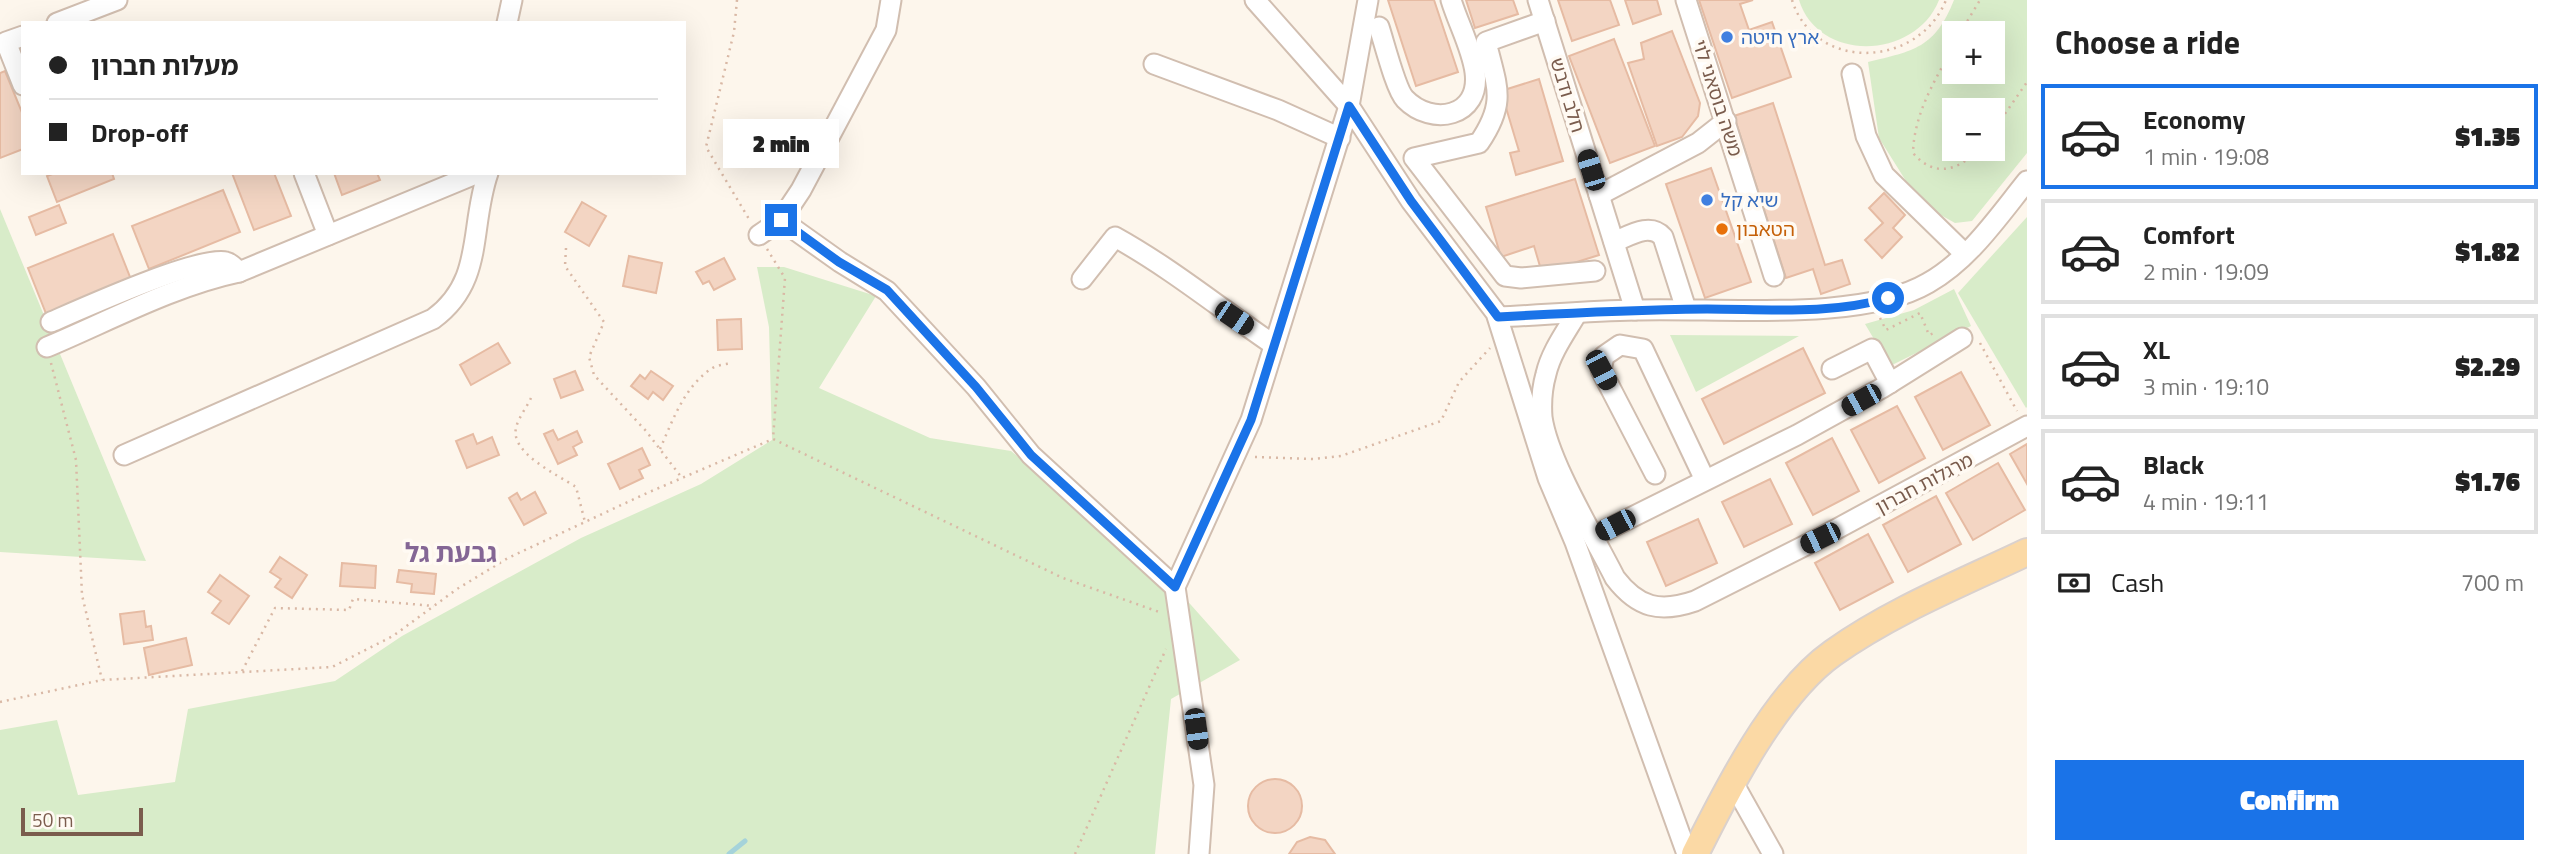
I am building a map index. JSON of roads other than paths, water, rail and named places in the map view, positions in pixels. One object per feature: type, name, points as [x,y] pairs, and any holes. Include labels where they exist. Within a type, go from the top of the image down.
[{"type":"main road","points":[[1695,854],[1732,781],[1788,699],[1831,654],[1905,610],[2027,552]]},
{"type":"street","points":[[62,21],[117,0]]},
{"type":"street","points":[[507,21],[512,0]]},
{"type":"street","points":[[759,235],[781,220],[801,190],[886,30],[891,0]]},
{"type":"street","points":[[1255,0],[1349,106],[1411,201],[1500,326],[1548,478],[1576,542],[1687,854]]},
{"type":"street","points":[[1199,854],[1204,785],[1175,587],[1251,420],[1349,106],[1368,0]]},
{"type":"street","points":[[1379,27],[1402,97],[1428,115],[1455,112],[1469,103],[1475,89],[1475,71],[1451,0]]},
{"type":"street","name":"חלב ודבש","points":[[1538,0],[1635,310]]},
{"type":"street","name":"משה בוסאני לוי","points":[[1686,0],[1774,276]]},
{"type":"street","points":[[1545,21],[1486,42],[1500,100],[1488,131],[1479,143],[1414,158],[1505,276],[1521,278],[1595,271]]},
{"type":"street","points":[[21,37],[6,42],[21,80]]},
{"type":"street","points":[[1154,64],[1278,110],[1340,138]]},
{"type":"street","points":[[1852,74],[1866,136],[1884,176],[1965,254]]},
{"type":"street","points":[[1599,195],[1698,143],[1726,121]]},
{"type":"street","points":[[304,175],[328,235]]},
{"type":"street","points":[[47,347],[202,282],[239,272],[473,175]]},
{"type":"street","points":[[124,455],[433,320],[449,307],[468,276],[482,190],[487,175]]},
{"type":"street","points":[[1500,326],[1577,313],[1686,309],[1821,309],[1872,303],[1927,284],[1965,254],[2027,181]]},
{"type":"street","points":[[781,220],[839,262],[887,290],[976,387],[1031,455],[1175,587]]},
{"type":"street","points":[[1614,242],[1649,229],[1658,231],[1663,237],[1686,309]]},
{"type":"street","points":[[1082,279],[1115,237],[1154,258],[1213,304],[1274,345]]},
{"type":"street","points":[[51,322],[159,277],[215,261],[229,262],[239,272]]},
{"type":"street","name":"מרגלות חברון","points":[[1577,313],[1546,374],[1543,418],[1563,474],[1615,578],[1624,590],[1643,603],[1658,608],[1674,608],[1695,601],[1820,538],[2027,426]]},
{"type":"street","points":[[1594,536],[1797,435],[1890,383],[1962,338]]},
{"type":"street","points":[[1656,474],[1601,370],[1604,356],[1620,345],[1643,349],[1705,480]]},
{"type":"street","points":[[1832,369],[1872,349],[1890,383]]},
{"type":"street","points":[[1732,781],[1774,850]]},
{"type":"waterway","points":[[729,854],[745,841]]},
{"type":"place","name":"ארץ חיטה","points":[[1727,37]]},
{"type":"place","name":"שיא קל","points":[[1707,200]]},
{"type":"place","name":"הטאבון","points":[[1722,229]]},
{"type":"district","name":"גבעת גל","points":[[451,553]]}]
